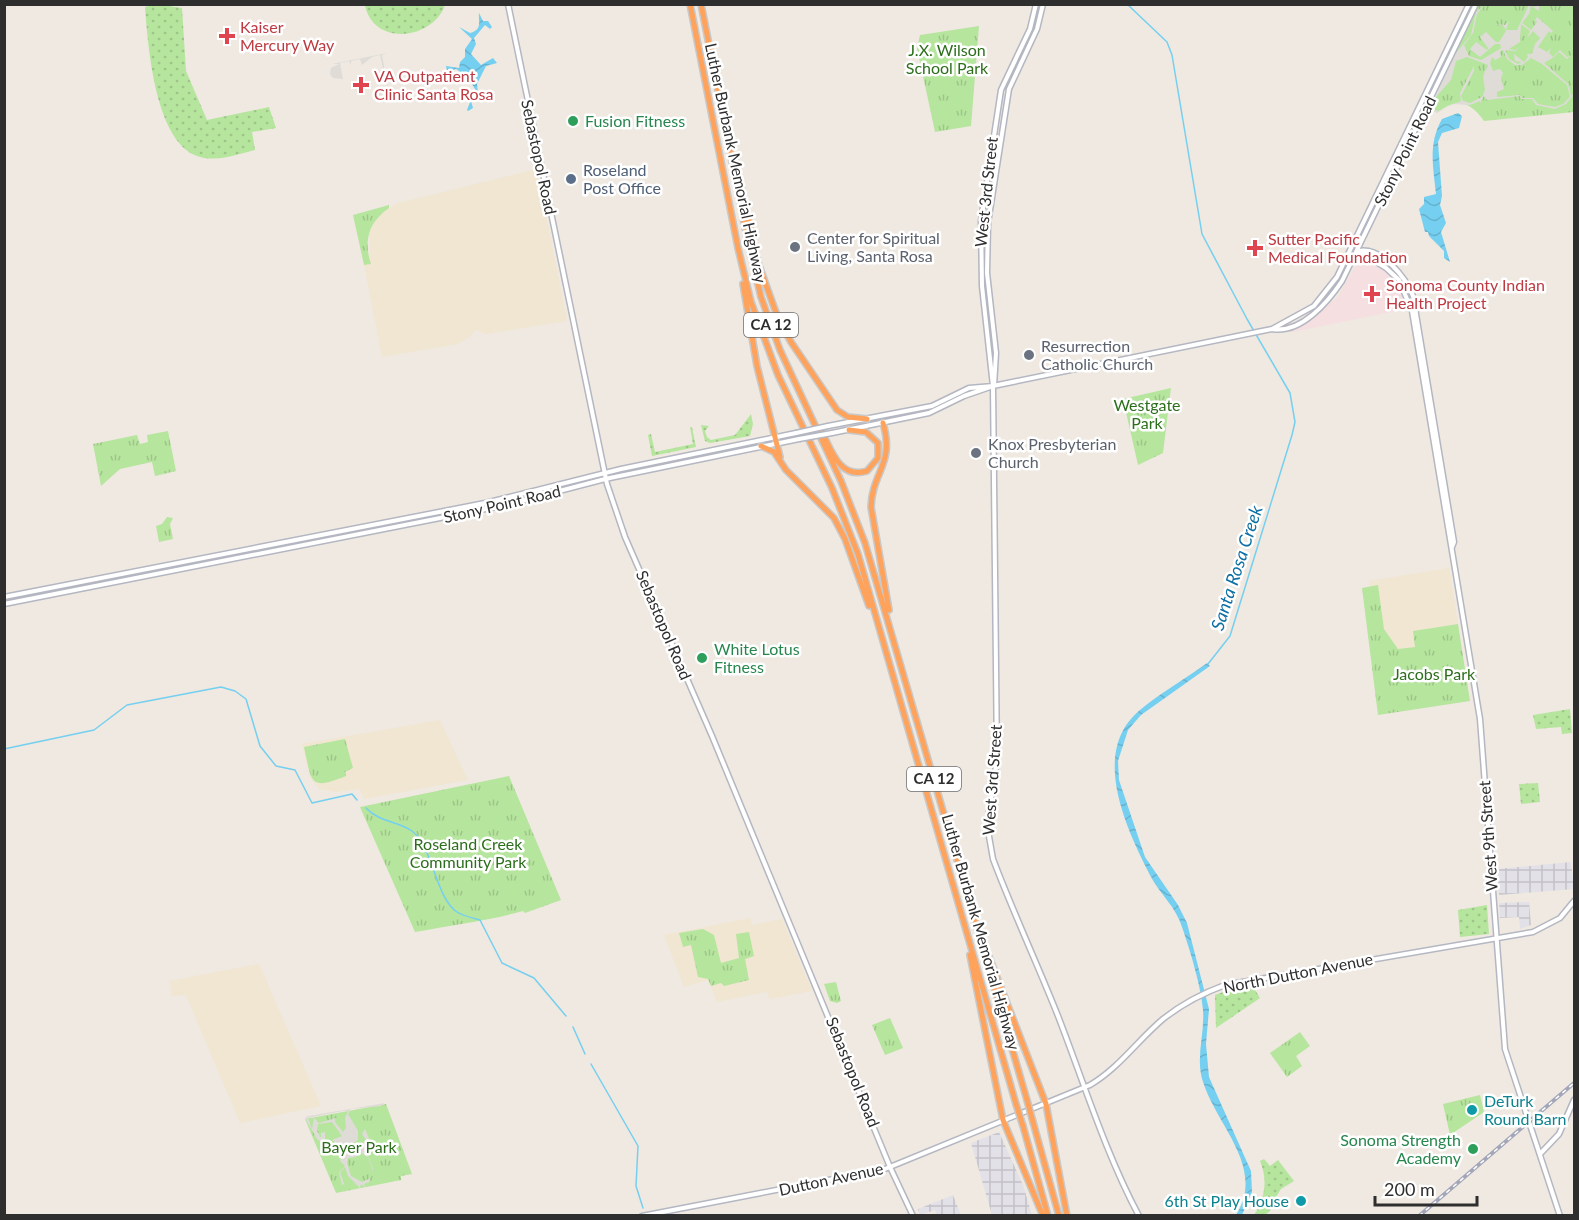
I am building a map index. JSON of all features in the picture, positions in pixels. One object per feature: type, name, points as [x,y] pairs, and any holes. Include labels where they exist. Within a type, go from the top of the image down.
[{"type":"highway","name":"Luther Burbank Memorial Highway","points":[[690,4],[740,259],[755,313],[774,365],[846,522],[883,642],[1048,1215]]},
{"type":"highway","name":"Luther Burbank Memorial Highway","points":[[701,4],[758,286],[780,350],[858,521],[1059,1215]]},
{"type":"highway","points":[[725,127],[760,269],[783,329],[838,412],[848,417],[867,419]]},
{"type":"highway","points":[[740,259],[756,357],[781,461],[826,509],[840,529],[883,642]]},
{"type":"highway","points":[[805,404],[840,466],[854,473],[867,471],[877,462],[878,443],[866,432],[849,430]]},
{"type":"highway","points":[[883,423],[887,455],[873,492],[871,507],[891,629]]},
{"type":"highway","points":[[761,446],[774,452],[784,468],[796,478]]},
{"type":"highway","points":[[978,929],[1046,1104],[1067,1215]]},
{"type":"highway","points":[[967,931],[1004,1122],[1043,1215]]},
{"type":"main road","name":"Sebastopol Road","points":[[508,4],[605,479],[625,537],[711,732],[890,1167],[913,1215]]},
{"type":"main road","name":"West 3rd Street","points":[[1036,4],[1027,36],[1003,83],[984,190],[980,260],[993,386],[997,760],[987,814],[988,840],[994,863],[1058,1016],[1084,1088],[1124,1185],[1139,1215]]},
{"type":"main road","name":"West 3rd Street","points":[[993,386],[996,379],[996,353],[987,273],[990,211],[1009,89],[1037,29],[1043,4]]},
{"type":"main road","name":"Stony Point Road","points":[[1272,329],[1314,306],[1337,277],[1469,4]]},
{"type":"main road","name":"Stony Point Road","points":[[4,597],[485,503],[604,473],[775,440],[799,439],[883,423],[932,412],[963,396],[993,386],[1297,324],[1321,308],[1342,281],[1476,4]]},
{"type":"main road","name":"West 9th Street","points":[[1358,251],[1366,251],[1395,268],[1404,277],[1413,296],[1454,542],[1452,548],[1480,719],[1505,1049],[1560,1215]]},
{"type":"main road","name":"Stony Point Road","points":[[4,604],[375,529],[497,507],[605,479],[711,459],[761,446],[796,433],[932,406],[969,388],[989,384],[993,386]]},
{"type":"main road","points":[[544,494],[557,489],[559,484]]},
{"type":"main road","name":"North Dutton Avenue","points":[[1046,1104],[1084,1088],[1112,1069],[1162,1020],[1190,1000],[1216,988],[1250,979],[1533,932],[1560,918],[1575,901]]},
{"type":"main road","points":[[1540,1154],[1559,1134],[1575,1100]]},
{"type":"main road","name":"Dutton Avenue","points":[[642,1215],[890,1167],[1046,1104]]},
{"type":"shaded area","points":[[1485,5],[1477,14],[1473,33],[1464,45],[1469,56],[1481,60],[1501,48],[1500,44],[1495,44],[1480,57],[1470,49],[1476,42],[1487,50],[1488,48],[1480,37],[1486,32],[1496,42],[1499,42],[1506,31],[1504,26],[1495,24],[1505,25],[1509,21],[1506,30],[1517,30],[1529,5],[1534,7],[1539,5],[1539,11],[1531,6],[1529,14],[1522,23],[1531,30],[1537,22],[1535,20],[1537,17],[1553,31],[1551,33],[1549,31],[1538,47],[1547,52],[1551,48],[1549,53],[1553,57],[1560,50],[1567,57],[1570,56],[1567,59],[1559,52],[1554,57],[1544,63],[1568,84],[1571,96],[1574,94],[1566,104],[1555,109],[1536,105],[1532,99],[1521,99],[1520,96],[1487,100],[1484,96],[1480,103],[1480,101],[1470,105],[1454,104],[1461,101],[1460,93],[1474,66],[1474,71],[1461,96],[1463,101],[1470,103],[1482,97],[1485,90],[1483,76],[1488,65],[1467,57],[1456,61],[1451,80],[1435,98],[1455,54],[1471,35],[1476,12]],"holes":[[[1521,24],[1530,31],[1527,38],[1533,31],[1540,38],[1532,54],[1527,54],[1528,57],[1524,62],[1514,54],[1515,61],[1522,62],[1518,64],[1509,59],[1505,50],[1515,51],[1520,47],[1515,50],[1509,49],[1520,42]],[[1503,50],[1507,59],[1515,65],[1522,65],[1531,58],[1542,64],[1567,85],[1570,97],[1563,104],[1555,107],[1538,104],[1533,98],[1522,98],[1520,95],[1497,97],[1497,92],[1504,89],[1501,78],[1503,73],[1500,69],[1493,71],[1490,63],[1492,57],[1495,60],[1501,57],[1500,52]]]},
{"type":"shaded area","points":[[387,53],[382,55],[389,93],[378,95],[377,93],[388,92],[380,55],[372,57],[362,65],[360,59],[351,61],[351,65],[349,61],[340,63],[343,79],[333,78],[330,74],[331,68],[339,64],[332,64]]},
{"type":"shaded area","points":[[1435,98],[1432,109],[1438,111],[1446,107],[1437,113],[1430,109]]},
{"type":"shaded area","points":[[537,169],[567,321],[486,334],[475,330],[470,337],[458,344],[382,357],[364,265],[370,264],[369,234],[378,215],[398,203]]},
{"type":"shaded area","name":"Sonoma County Indian Health Project","points":[[1359,259],[1383,270],[1398,284],[1405,296],[1406,309],[1288,333],[1304,324],[1338,297]]},
{"type":"shaded area","points":[[1449,568],[1458,624],[1413,631],[1416,647],[1398,649],[1384,629],[1378,586],[1370,586],[1369,581]]},
{"type":"shaded area","points":[[440,720],[468,780],[364,799],[360,789],[336,792],[319,789],[310,778],[302,744]]},
{"type":"shaded area","points":[[1571,862],[1574,889],[1499,895],[1497,869]]},
{"type":"shaded area","points":[[1529,902],[1531,925],[1520,929],[1519,917],[1500,918],[1499,903]]},
{"type":"shaded area","points":[[750,918],[752,925],[782,919],[812,991],[770,999],[767,992],[717,1002],[708,980],[684,987],[664,935]]},
{"type":"shaded area","points":[[259,964],[321,1106],[240,1123],[186,995],[172,996],[169,981]]},
{"type":"shaded area","points":[[385,1103],[381,1106],[351,1109],[348,1114],[358,1131],[358,1140],[353,1143],[358,1145],[367,1141],[362,1134],[365,1129],[370,1141],[368,1157],[360,1152],[356,1157],[348,1158],[347,1163],[351,1176],[362,1182],[370,1178],[369,1182],[382,1177],[364,1184],[365,1187],[361,1184],[360,1188],[348,1176],[345,1167],[340,1172],[344,1184],[342,1185],[339,1172],[345,1166],[340,1161],[342,1155],[333,1151],[329,1155],[331,1150],[317,1139],[305,1118],[308,1116]],"holes":[[[348,1111],[345,1118],[346,1128],[343,1132],[335,1122],[336,1118],[319,1123],[314,1118],[312,1129],[308,1118]],[[332,1122],[342,1136],[332,1140],[335,1142],[333,1147],[325,1141],[325,1132],[321,1133],[321,1138],[317,1131],[318,1124]]]},
{"type":"shaded area","points":[[999,1132],[1023,1185],[1032,1215],[992,1215],[971,1143]]},
{"type":"shaded area","points":[[953,1195],[961,1215],[937,1215],[935,1210],[920,1215],[918,1209]]},
{"type":"green space","points":[[155,4],[182,8],[186,71],[207,120],[269,107],[276,128],[252,132],[255,150],[221,158],[200,157],[185,149],[173,134],[164,115],[152,68],[145,7]]},
{"type":"green space","points":[[445,4],[438,17],[429,26],[404,34],[391,33],[379,28],[370,18],[365,5]]},
{"type":"green space","points":[[1479,5],[1574,5],[1574,112],[1484,121],[1474,110],[1464,104],[1451,105],[1437,113],[1431,109],[1442,83],[1450,74],[1455,54]]},
{"type":"green space","name":"J.X. Wilson School Park","points":[[979,26],[971,126],[935,132],[917,48],[920,35]]},
{"type":"green space","points":[[389,205],[389,208],[372,226],[368,239],[371,264],[364,265],[353,215]]},
{"type":"green space","name":"Westgate Park","points":[[1171,388],[1163,453],[1138,465],[1123,399]]},
{"type":"green space","points":[[751,414],[753,424],[750,436],[710,443],[705,441],[701,425],[709,426],[705,431],[711,440],[735,435]]},
{"type":"green space","points":[[690,427],[692,427],[696,447],[652,456],[648,435],[651,434],[655,452],[693,444]]},
{"type":"green space","points":[[168,431],[176,471],[155,476],[152,462],[120,469],[101,486],[93,444],[137,435],[140,444],[148,442],[147,435]]},
{"type":"green space","points":[[167,517],[173,518],[170,524],[173,539],[159,542],[156,526],[162,524]]},
{"type":"green space","name":"Jacobs Park","points":[[1378,585],[1384,629],[1398,649],[1415,647],[1413,631],[1458,624],[1470,701],[1378,715],[1362,588]]},
{"type":"green space","points":[[1570,709],[1572,733],[1562,734],[1561,727],[1536,729],[1533,715]]},
{"type":"green space","points":[[345,739],[353,768],[345,772],[346,776],[334,781],[319,783],[314,781],[304,747]]},
{"type":"green space","name":"Roseland Creek Community Park","points":[[509,776],[561,900],[525,913],[523,911],[415,932],[360,807]]},
{"type":"green space","points":[[1538,783],[1540,802],[1521,804],[1519,784]]},
{"type":"green space","points":[[1487,905],[1489,934],[1460,937],[1458,910]]},
{"type":"green space","points":[[703,929],[714,935],[721,963],[739,958],[736,934],[749,932],[754,956],[745,959],[749,980],[724,986],[721,983],[711,986],[708,979],[698,977],[691,945],[683,947],[679,933]]},
{"type":"green space","points":[[836,982],[841,1001],[837,1003],[830,1001],[824,984]]},
{"type":"green space","points":[[1243,985],[1252,985],[1260,998],[1216,1028],[1215,995]]},
{"type":"green space","points":[[890,1018],[903,1048],[885,1055],[872,1025]]},
{"type":"green space","points":[[1300,1032],[1310,1046],[1296,1056],[1302,1066],[1287,1077],[1270,1053]]},
{"type":"green space","points":[[1480,1095],[1484,1112],[1450,1135],[1443,1104]]},
{"type":"green space","name":"Bayer Park","points":[[386,1104],[412,1174],[401,1176],[401,1180],[336,1193],[305,1119]]},
{"type":"green space","points":[[1264,1159],[1270,1166],[1278,1160],[1294,1181],[1281,1189],[1269,1208],[1271,1210],[1265,1215],[1254,1215],[1261,1203],[1264,1189],[1264,1175],[1260,1161]]},
{"type":"water","points":[[479,13],[483,21],[488,21],[492,27],[490,29],[485,25],[474,38],[476,44],[471,54],[481,65],[493,58],[497,63],[486,66],[477,84],[478,93],[471,101],[473,108],[468,111],[467,110],[475,89],[467,76],[456,69],[447,71],[446,66],[459,68],[460,62],[465,57],[465,49],[472,39],[459,27],[470,33],[477,29]]},
{"type":"water","points":[[1458,113],[1462,116],[1459,128],[1442,133],[1438,142],[1442,196],[1440,205],[1446,223],[1441,232],[1450,262],[1444,258],[1444,251],[1429,236],[1428,232],[1425,232],[1419,209],[1424,204],[1424,197],[1436,194],[1433,146],[1438,128],[1442,119]]},
{"type":"water","points":[[1207,663],[1210,666],[1141,715],[1128,730],[1118,761],[1119,780],[1145,857],[1178,905],[1187,923],[1209,1009],[1206,1044],[1209,1077],[1251,1171],[1252,1192],[1242,1215],[1236,1215],[1244,1198],[1245,1181],[1242,1164],[1236,1147],[1210,1098],[1201,1073],[1203,1010],[1192,957],[1179,920],[1151,877],[1132,837],[1117,792],[1115,769],[1117,747],[1125,727],[1140,710]]},
{"type":"waterway","name":"Santa Rosa Creek","points":[[1127,4],[1167,42],[1172,55],[1202,234],[1290,393],[1295,422],[1230,636],[1208,664]]},
{"type":"waterway","points":[[4,749],[94,730],[127,705],[221,687],[235,691],[246,699],[260,746],[276,766],[295,770],[312,803],[352,794],[357,800]]},
{"type":"waterway","points":[[366,808],[371,813],[412,831],[419,838],[450,905],[457,912],[480,920],[502,963],[534,978],[566,1016]]},
{"type":"waterway","points":[[573,1027],[585,1054]]},
{"type":"waterway","points":[[591,1064],[638,1146],[636,1186],[643,1208]]},
{"type":"railway","points":[[1419,1216],[1574,1083]]},
{"type":"place","name":"Kaiser Mercury Way","points":[[227,36]]},
{"type":"place","name":"VA Outpatient Clinic Santa Rosa","points":[[361,85]]},
{"type":"place","name":"Fusion Fitness","points":[[573,121]]},
{"type":"place","name":"Roseland Post Office","points":[[571,179]]},
{"type":"place","name":"Center for Spiritual Living, Santa Rosa","points":[[795,247]]},
{"type":"place","name":"Sutter Pacific Medical Foundation","points":[[1255,248]]},
{"type":"place","name":"Sonoma County Indian Health Project","points":[[1372,294]]},
{"type":"place","name":"Resurrection Catholic Church","points":[[1029,355]]},
{"type":"place","name":"Knox Presbyterian Church","points":[[976,453]]},
{"type":"place","name":"White Lotus Fitness","points":[[702,658]]},
{"type":"place","name":"DeTurk Round Barn","points":[[1472,1110]]},
{"type":"place","name":"Sonoma Strength Academy","points":[[1473,1149]]},
{"type":"place","name":"6th St Play House","points":[[1301,1201]]}]
